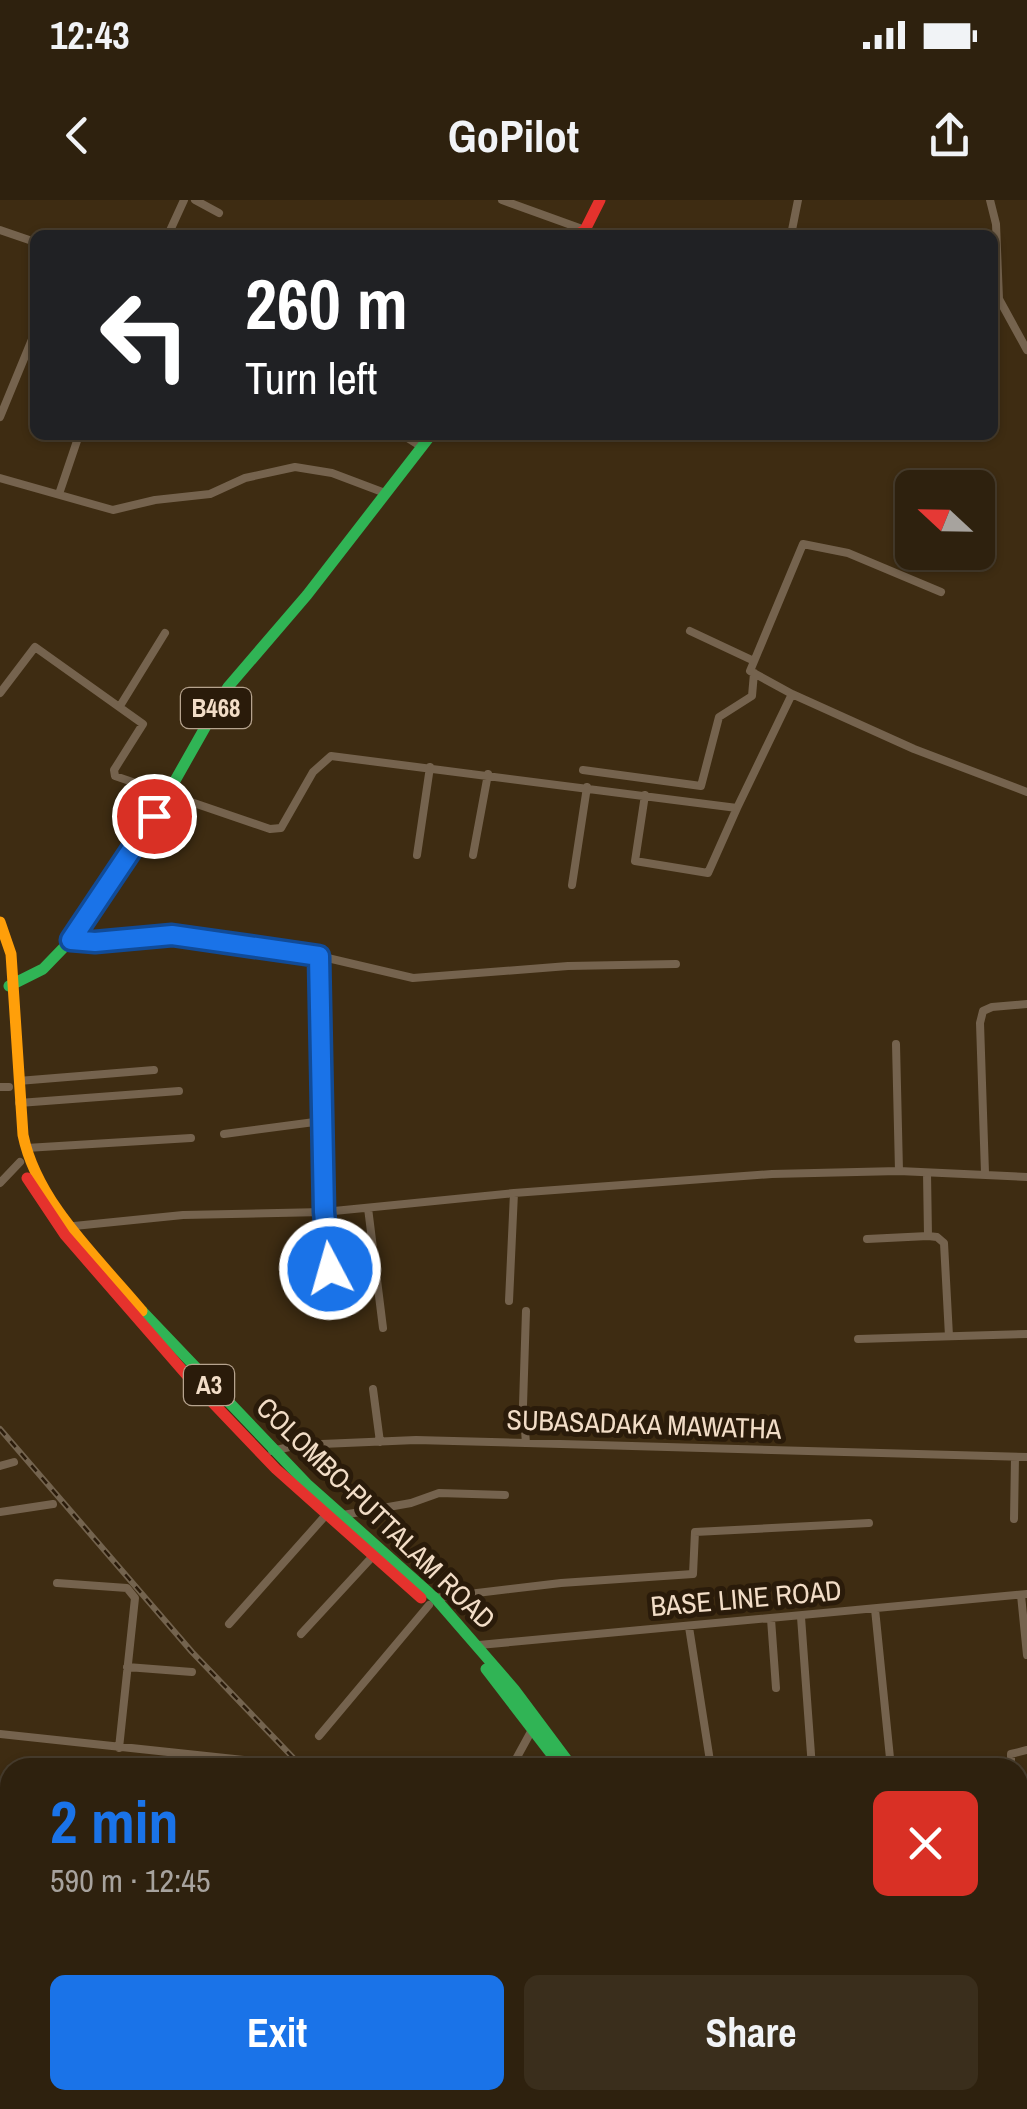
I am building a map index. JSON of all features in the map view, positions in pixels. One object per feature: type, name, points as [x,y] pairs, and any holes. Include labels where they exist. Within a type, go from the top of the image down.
[{"type":"main road","points":[[581,230],[600,200]]},
{"type":"main road","name":"B468","points":[[10,986],[43,969],[71,940],[168,793],[228,688],[307,595],[427,440]]},
{"type":"main road","name":"COLOMBO-PUTTALAM ROAD","points":[[0,922],[11,954],[9,1085],[13,1131],[42,1205],[160,1348],[372,1556],[432,1601]]},
{"type":"main road","name":"COLOMBO-PUTTALAM ROAD","points":[[0,936],[10,986]]},
{"type":"main road","name":"COLOMBO-PUTTALAM ROAD","points":[[9,1085],[19,1103],[24,1156],[54,1205],[268,1453]]},
{"type":"main road","name":"COLOMBO-PUTTALAM ROAD","points":[[332,1517],[432,1601],[566,1758]]},
{"type":"main road","name":"COLOMBO-PUTTALAM ROAD","points":[[474,1646],[555,1758]]},
{"type":"street","points":[[170,230],[184,200]]},
{"type":"street","points":[[195,200],[218,213]]},
{"type":"street","points":[[502,200],[575,230]]},
{"type":"street","points":[[792,230],[798,200]]},
{"type":"street","points":[[990,200],[996,230]]},
{"type":"street","points":[[0,230],[30,240]]},
{"type":"street","points":[[998,262],[1000,299],[1027,350]]},
{"type":"street","points":[[0,417],[30,344]]},
{"type":"street","points":[[59,494],[77,440]]},
{"type":"street","points":[[411,440],[422,447]]},
{"type":"street","points":[[0,478],[114,510],[155,500],[210,494],[245,478],[296,467],[332,473],[385,493]]},
{"type":"street","points":[[941,592],[848,553],[803,544],[750,671],[914,749],[1027,792]]},
{"type":"street","points":[[690,631],[754,661]]},
{"type":"street","points":[[120,706],[165,634]]},
{"type":"street","points":[[0,692],[36,647],[142,724],[114,770],[116,776],[270,829],[281,828],[312,772],[331,756],[737,808]]},
{"type":"street","points":[[583,770],[701,786],[719,717],[752,696],[754,673]]},
{"type":"street","points":[[644,795],[634,861],[708,873],[792,694]]},
{"type":"street","points":[[417,855],[430,767]]},
{"type":"street","points":[[473,855],[488,774]]},
{"type":"street","points":[[572,884],[587,787]]},
{"type":"street","points":[[71,940],[95,942],[172,935],[319,956],[414,978],[568,966],[676,964]]},
{"type":"street","points":[[319,956],[324,1212],[330,1269]]},
{"type":"street","points":[[985,1172],[980,1023],[983,1011],[992,1007],[1027,1004]]},
{"type":"street","points":[[896,1044],[899,1170]]},
{"type":"street","points":[[9,1085],[154,1070]]},
{"type":"street","points":[[19,1103],[179,1092]]},
{"type":"street","points":[[224,1134],[322,1121]]},
{"type":"street","points":[[0,1183],[24,1156],[191,1138]]},
{"type":"street","points":[[72,1226],[183,1214],[324,1212],[772,1174],[899,1170],[1027,1177]]},
{"type":"street","points":[[927,1173],[928,1236]]},
{"type":"street","points":[[509,1301],[514,1193]]},
{"type":"street","points":[[368,1208],[383,1328]]},
{"type":"street","points":[[868,1239],[928,1236],[944,1243],[949,1336]]},
{"type":"street","points":[[526,1311],[522,1405],[526,1444]]},
{"type":"street","points":[[858,1339],[1027,1334]]},
{"type":"street","points":[[372,1388],[380,1442]]},
{"type":"street","name":"SUBASADAKA MAWATHA","points":[[268,1453],[298,1446],[380,1442],[1027,1457]]},
{"type":"street","points":[[1014,1519],[1016,1456]]},
{"type":"street","points":[[0,1466],[14,1462]]},
{"type":"street","points":[[229,1624],[332,1517],[412,1504],[440,1493],[505,1495]]},
{"type":"street","points":[[0,1512],[53,1504]]},
{"type":"street","points":[[319,1736],[432,1601],[561,1583],[692,1574],[695,1532],[869,1523]]},
{"type":"street","points":[[301,1634],[372,1556]]},
{"type":"street","points":[[57,1584],[131,1591],[135,1602],[119,1748]]},
{"type":"street","points":[[1024,1594],[1027,1655]]},
{"type":"street","name":"BASE LINE ROAD","points":[[474,1646],[1024,1594]]},
{"type":"street","points":[[874,1609],[890,1758]]},
{"type":"street","points":[[801,1617],[811,1758]]},
{"type":"street","points":[[771,1620],[776,1688]]},
{"type":"street","points":[[690,1627],[710,1758]]},
{"type":"street","points":[[127,1667],[192,1672]]},
{"type":"street","points":[[516,1758],[533,1726]]},
{"type":"street","points":[[0,1734],[220,1758]]},
{"type":"railway","points":[[0,1429],[192,1652],[293,1758]]},
{"type":"traffic: fast","points":[[9,986],[43,969],[71,940],[168,793],[228,687],[307,595],[427,440]]},
{"type":"traffic: fast","points":[[142,1311],[307,1484],[435,1598],[514,1689],[566,1758]]},
{"type":"traffic: fast","points":[[486,1669],[554,1758]]},
{"type":"traffic: slow","points":[[0,922],[11,954],[23,1135],[30,1160],[71,1229],[142,1311]]},
{"type":"traffic: jam","points":[[585,230],[600,200]]},
{"type":"traffic: jam","points":[[27,1178],[65,1235],[191,1380],[276,1469],[421,1598]]},
{"type":"route","points":[[154,816],[71,940],[95,942],[172,935],[319,956],[324,1212],[330,1269]]}]
